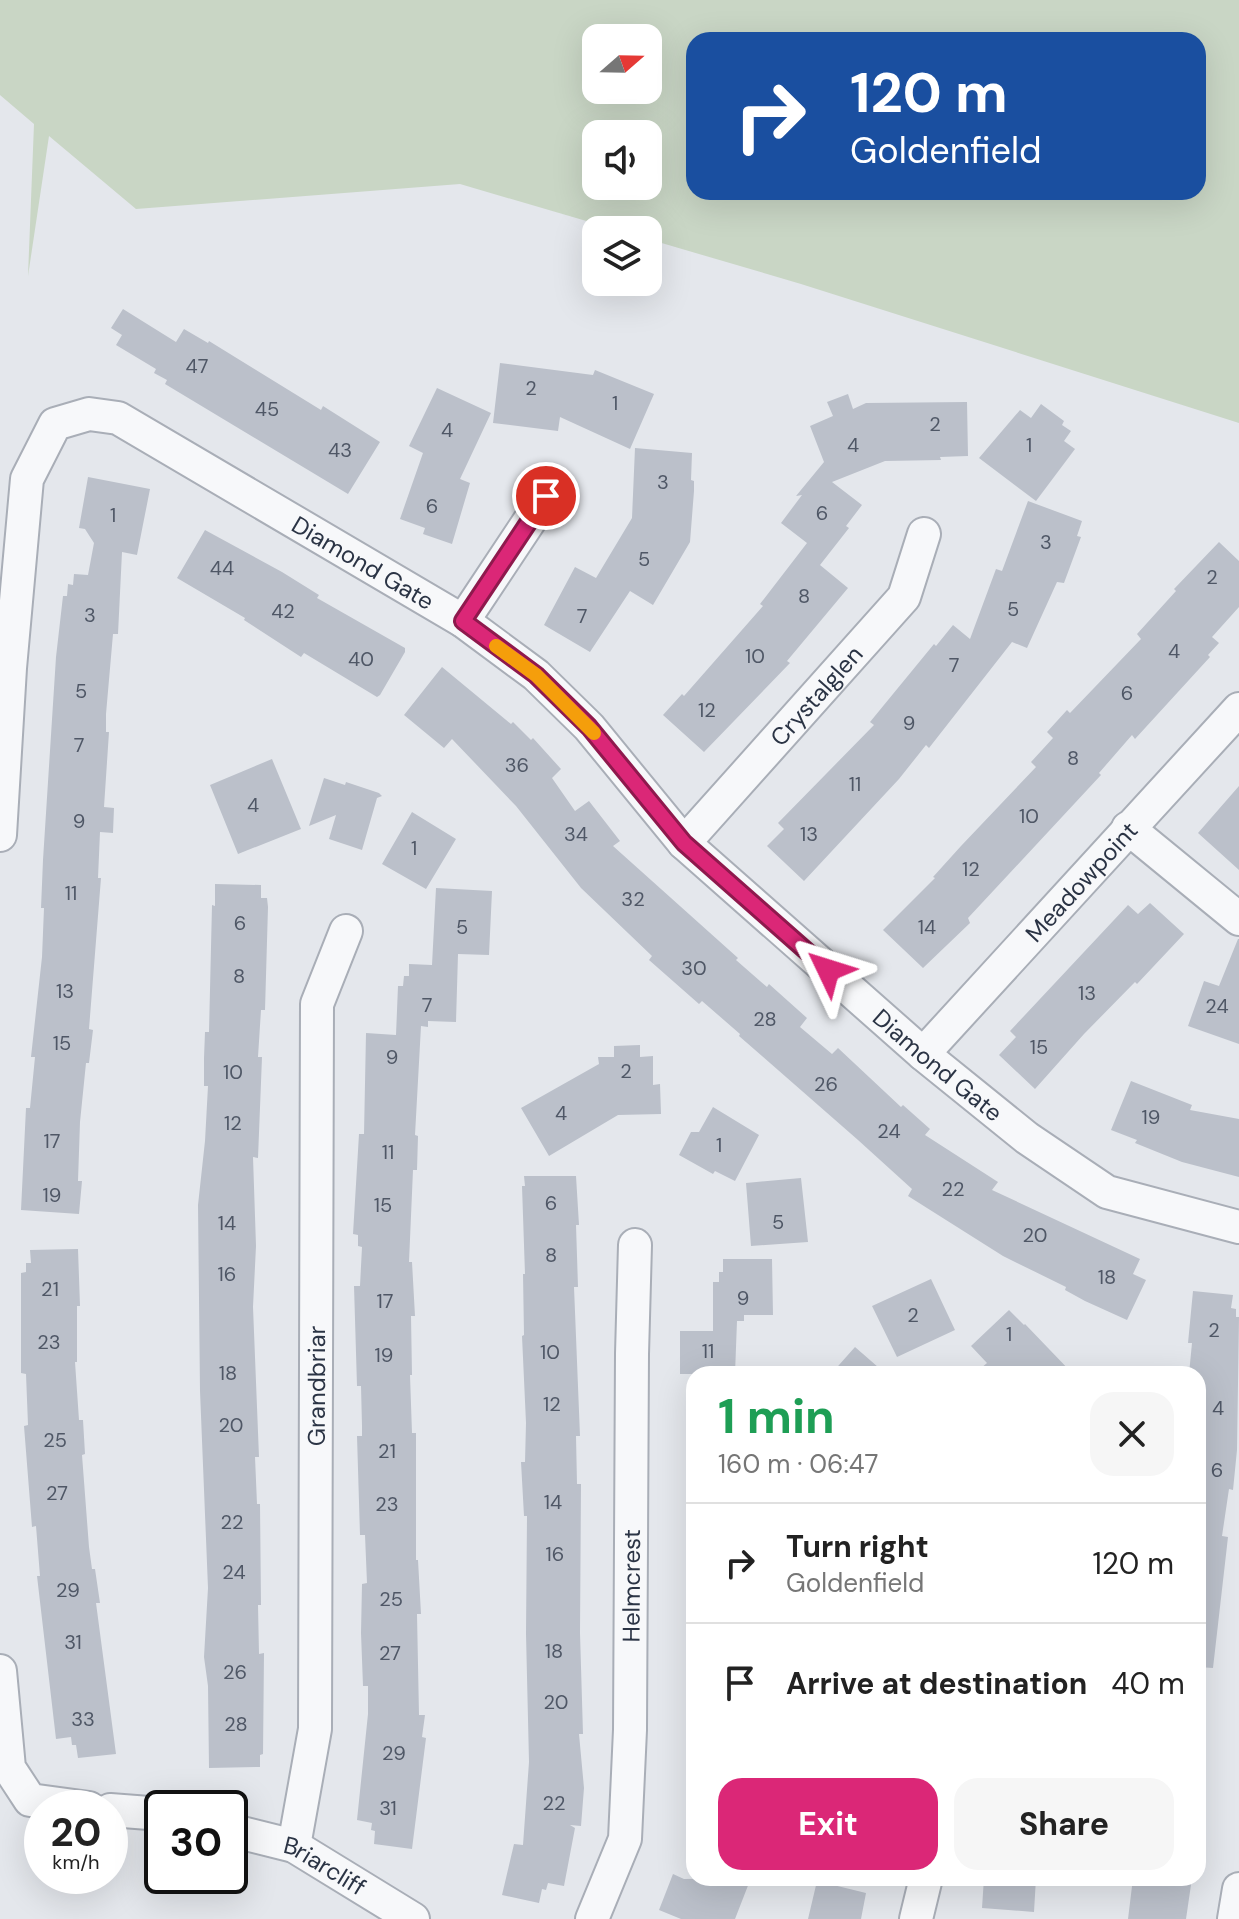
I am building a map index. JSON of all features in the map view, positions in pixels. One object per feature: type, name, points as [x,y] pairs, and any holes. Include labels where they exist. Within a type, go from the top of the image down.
[{"type":"street","name":"Diamond Gate","points":[[0,835],[10,668],[27,479],[55,424],[89,414],[118,418],[463,621],[536,675],[589,727],[684,843],[923,1054],[1027,1138],[1107,1192],[1239,1227]]},
{"type":"street","points":[[463,621],[546,496]]},
{"type":"street","name":"Crystalglen","points":[[684,843],[904,597],[924,534]]},
{"type":"street","name":"Meadowpoint","points":[[923,1054],[1239,709]]},
{"type":"street","points":[[1128,828],[1239,919]]},
{"type":"street","name":"Grandbriar","points":[[294,1846],[315,1729],[317,1004],[346,931]]},
{"type":"street","name":"Helmcrest","points":[[592,1919],[625,1839],[630,1730],[635,1245]]},
{"type":"street","points":[[0,1671],[9,1768],[24,1791]]},
{"type":"street","name":"Briarcliff","points":[[248,1834],[294,1846],[413,1919]]},
{"type":"street","points":[[916,1919],[924,1886]]},
{"type":"street","points":[[1234,1919],[1239,1889]]},
{"type":"green space","points":[[0,0],[1239,0],[1239,423],[662,243],[662,216],[582,216],[582,220],[460,184],[136,209],[49,136],[28,276],[34,124],[0,95]]},
{"type":"building","points":[[123,309],[176,342],[184,329],[209,341],[321,410],[323,406],[380,442],[348,494],[165,384],[167,380],[154,373],[156,369],[116,345],[122,335],[111,328]]},
{"type":"building","points":[[500,363],[593,375],[595,370],[654,394],[630,449],[560,417],[558,431],[493,423]]},
{"type":"building","points":[[437,388],[491,413],[460,479],[470,483],[452,544],[423,534],[425,528],[400,519],[423,453],[409,446]]},
{"type":"building","points":[[848,394],[853,409],[866,403],[967,402],[968,456],[885,461],[832,482],[862,505],[846,526],[849,528],[820,565],[848,588],[787,661],[790,663],[704,752],[663,715],[682,694],[684,696],[763,606],[760,604],[807,543],[781,523],[802,495],[796,496],[824,462],[810,426],[833,416],[827,402]]},
{"type":"building","points":[[1041,404],[1064,421],[1062,425],[1071,431],[1064,441],[1075,449],[1036,501],[979,458],[1020,410],[1031,418]]},
{"type":"building","points":[[635,448],[692,453],[691,480],[694,481],[694,491],[690,542],[653,605],[630,591],[590,652],[544,625],[575,567],[596,578],[632,518]]},
{"type":"building","points":[[88,477],[150,489],[137,555],[122,552],[118,634],[113,634],[106,714],[106,732],[109,732],[104,807],[114,808],[113,833],[100,832],[98,878],[101,878],[89,1029],[93,1030],[80,1122],[78,1181],[82,1181],[79,1214],[21,1210],[26,1108],[30,1108],[35,1057],[31,1057],[42,957],[43,860],[56,657],[63,596],[67,596],[68,584],[73,585],[74,574],[88,575],[94,543],[85,529],[79,528]]},
{"type":"building","points":[[1028,501],[1082,521],[1077,536],[1081,537],[1064,583],[1057,582],[1027,648],[1012,642],[929,748],[926,745],[899,779],[804,881],[767,846],[784,829],[778,823],[874,725],[870,722],[953,625],[970,639],[996,569],[1002,571]]},
{"type":"building","points":[[205,530],[282,572],[319,595],[317,598],[405,648],[380,695],[377,697],[304,653],[301,657],[245,618],[177,578]]},
{"type":"building","points":[[1219,542],[1239,561],[1239,607],[1212,637],[1219,643],[1208,655],[1210,657],[1135,739],[1132,735],[1099,773],[1101,775],[968,918],[970,923],[923,968],[883,930],[1036,767],[1031,762],[1053,738],[1047,732],[1067,710],[1070,713],[1141,639],[1137,634]]},
{"type":"building","points":[[442,667],[511,724],[513,722],[531,740],[533,738],[561,769],[552,778],[575,811],[589,801],[620,841],[613,846],[738,958],[736,960],[807,1018],[800,1027],[832,1054],[838,1048],[901,1107],[903,1105],[930,1129],[925,1135],[998,1182],[992,1190],[1140,1259],[1133,1274],[1146,1280],[1127,1320],[1003,1256],[908,1196],[912,1189],[740,1034],[702,1001],[699,1004],[649,960],[652,956],[581,888],[516,806],[452,739],[444,748],[404,715]]},
{"type":"building","points":[[272,759],[301,829],[238,854],[210,785]]},
{"type":"building","points":[[324,778],[345,785],[346,782],[382,796],[377,798],[362,850],[329,839],[336,815],[309,826]]},
{"type":"building","points":[[1239,786],[1239,870],[1198,833]]},
{"type":"building","points":[[412,812],[456,839],[426,889],[382,864]]},
{"type":"building","points":[[215,884],[261,885],[261,898],[267,898],[268,907],[265,1010],[261,1010],[258,1057],[262,1057],[258,1158],[253,1157],[256,1246],[253,1307],[259,1457],[255,1457],[257,1504],[260,1504],[259,1654],[264,1653],[263,1754],[260,1755],[260,1767],[209,1768],[208,1686],[204,1657],[208,1588],[200,1391],[198,1205],[208,1086],[204,1086],[204,1058],[205,1032],[209,1032]]},
{"type":"building","points":[[436,888],[492,891],[489,955],[458,954],[456,1022],[428,1021],[428,1027],[421,1026],[415,1135],[418,1136],[417,1170],[413,1170],[409,1262],[412,1262],[415,1316],[411,1316],[410,1375],[412,1433],[416,1433],[416,1560],[421,1614],[417,1614],[419,1715],[425,1715],[422,1737],[426,1738],[412,1849],[374,1844],[372,1823],[357,1820],[368,1686],[363,1686],[361,1633],[362,1584],[367,1583],[365,1535],[360,1535],[357,1436],[362,1436],[362,1426],[361,1386],[357,1386],[354,1286],[360,1286],[362,1247],[358,1246],[358,1235],[353,1234],[359,1134],[364,1134],[366,1033],[396,1035],[398,986],[403,986],[404,976],[409,976],[409,964],[432,965]]},
{"type":"building","points":[[1150,903],[1184,934],[1084,1034],[1035,1089],[999,1055],[1016,1037],[1010,1031],[1128,905],[1138,914]]},
{"type":"building","points":[[1238,939],[1239,1044],[1188,1026],[1204,981],[1219,986]]},
{"type":"building","points":[[640,1045],[640,1057],[653,1056],[653,1085],[660,1084],[661,1114],[618,1115],[549,1156],[521,1108],[599,1064],[598,1057],[614,1057],[614,1046]]},
{"type":"building","points":[[1131,1081],[1192,1105],[1190,1110],[1239,1119],[1239,1177],[1182,1162],[1111,1130]]},
{"type":"building","points":[[713,1107],[759,1135],[735,1181],[715,1171],[713,1174],[679,1155],[691,1132],[699,1132]]},
{"type":"building","points":[[524,1176],[576,1176],[579,1225],[576,1225],[578,1287],[574,1287],[580,1436],[576,1436],[577,1484],[581,1484],[583,1734],[579,1734],[584,1788],[581,1826],[570,1825],[575,1828],[564,1886],[548,1883],[546,1890],[542,1889],[539,1903],[502,1895],[514,1844],[523,1845],[529,1762],[527,1516],[524,1516],[521,1462],[525,1462],[526,1423],[522,1336]]},
{"type":"building","points":[[801,1178],[808,1242],[751,1246],[746,1183]]},
{"type":"building","points":[[78,1249],[80,1306],[77,1306],[75,1362],[79,1420],[83,1420],[85,1454],[82,1455],[89,1547],[100,1603],[96,1603],[116,1754],[78,1758],[71,1737],[56,1739],[24,1426],[28,1425],[26,1374],[21,1373],[21,1273],[26,1272],[26,1263],[31,1263],[30,1250]]},
{"type":"building","points":[[723,1259],[772,1259],[773,1315],[744,1315],[744,1321],[737,1321],[735,1366],[686,1366],[686,1374],[680,1374],[680,1331],[713,1331],[713,1282],[719,1282],[719,1272],[723,1272]]},
{"type":"building","points":[[931,1279],[955,1330],[897,1357],[872,1306]]},
{"type":"building","points":[[1193,1291],[1233,1295],[1231,1308],[1236,1309],[1236,1317],[1239,1317],[1237,1450],[1233,1490],[1229,1489],[1222,1536],[1228,1537],[1213,1668],[1206,1668],[1206,1366],[1190,1366],[1192,1343],[1188,1343]]},
{"type":"building","points":[[1009,1310],[1065,1366],[983,1366],[987,1363],[971,1346]]},
{"type":"building","points":[[855,1347],[877,1366],[838,1366]]},
{"type":"building","points":[[673,1874],[686,1879],[686,1886],[748,1886],[735,1919],[681,1919],[659,1910]]},
{"type":"building","points":[[816,1886],[837,1886],[866,1893],[861,1919],[808,1919]]},
{"type":"building","points":[[983,1886],[1036,1886],[1034,1912],[982,1908]]},
{"type":"building","points":[[1132,1886],[1191,1886],[1186,1919],[1128,1919]]},
{"type":"slow traffic","points":[[496,646],[536,675],[594,733]]},
{"type":"route","points":[[546,496],[463,621],[536,675],[589,727],[684,843],[828,970]]}]
